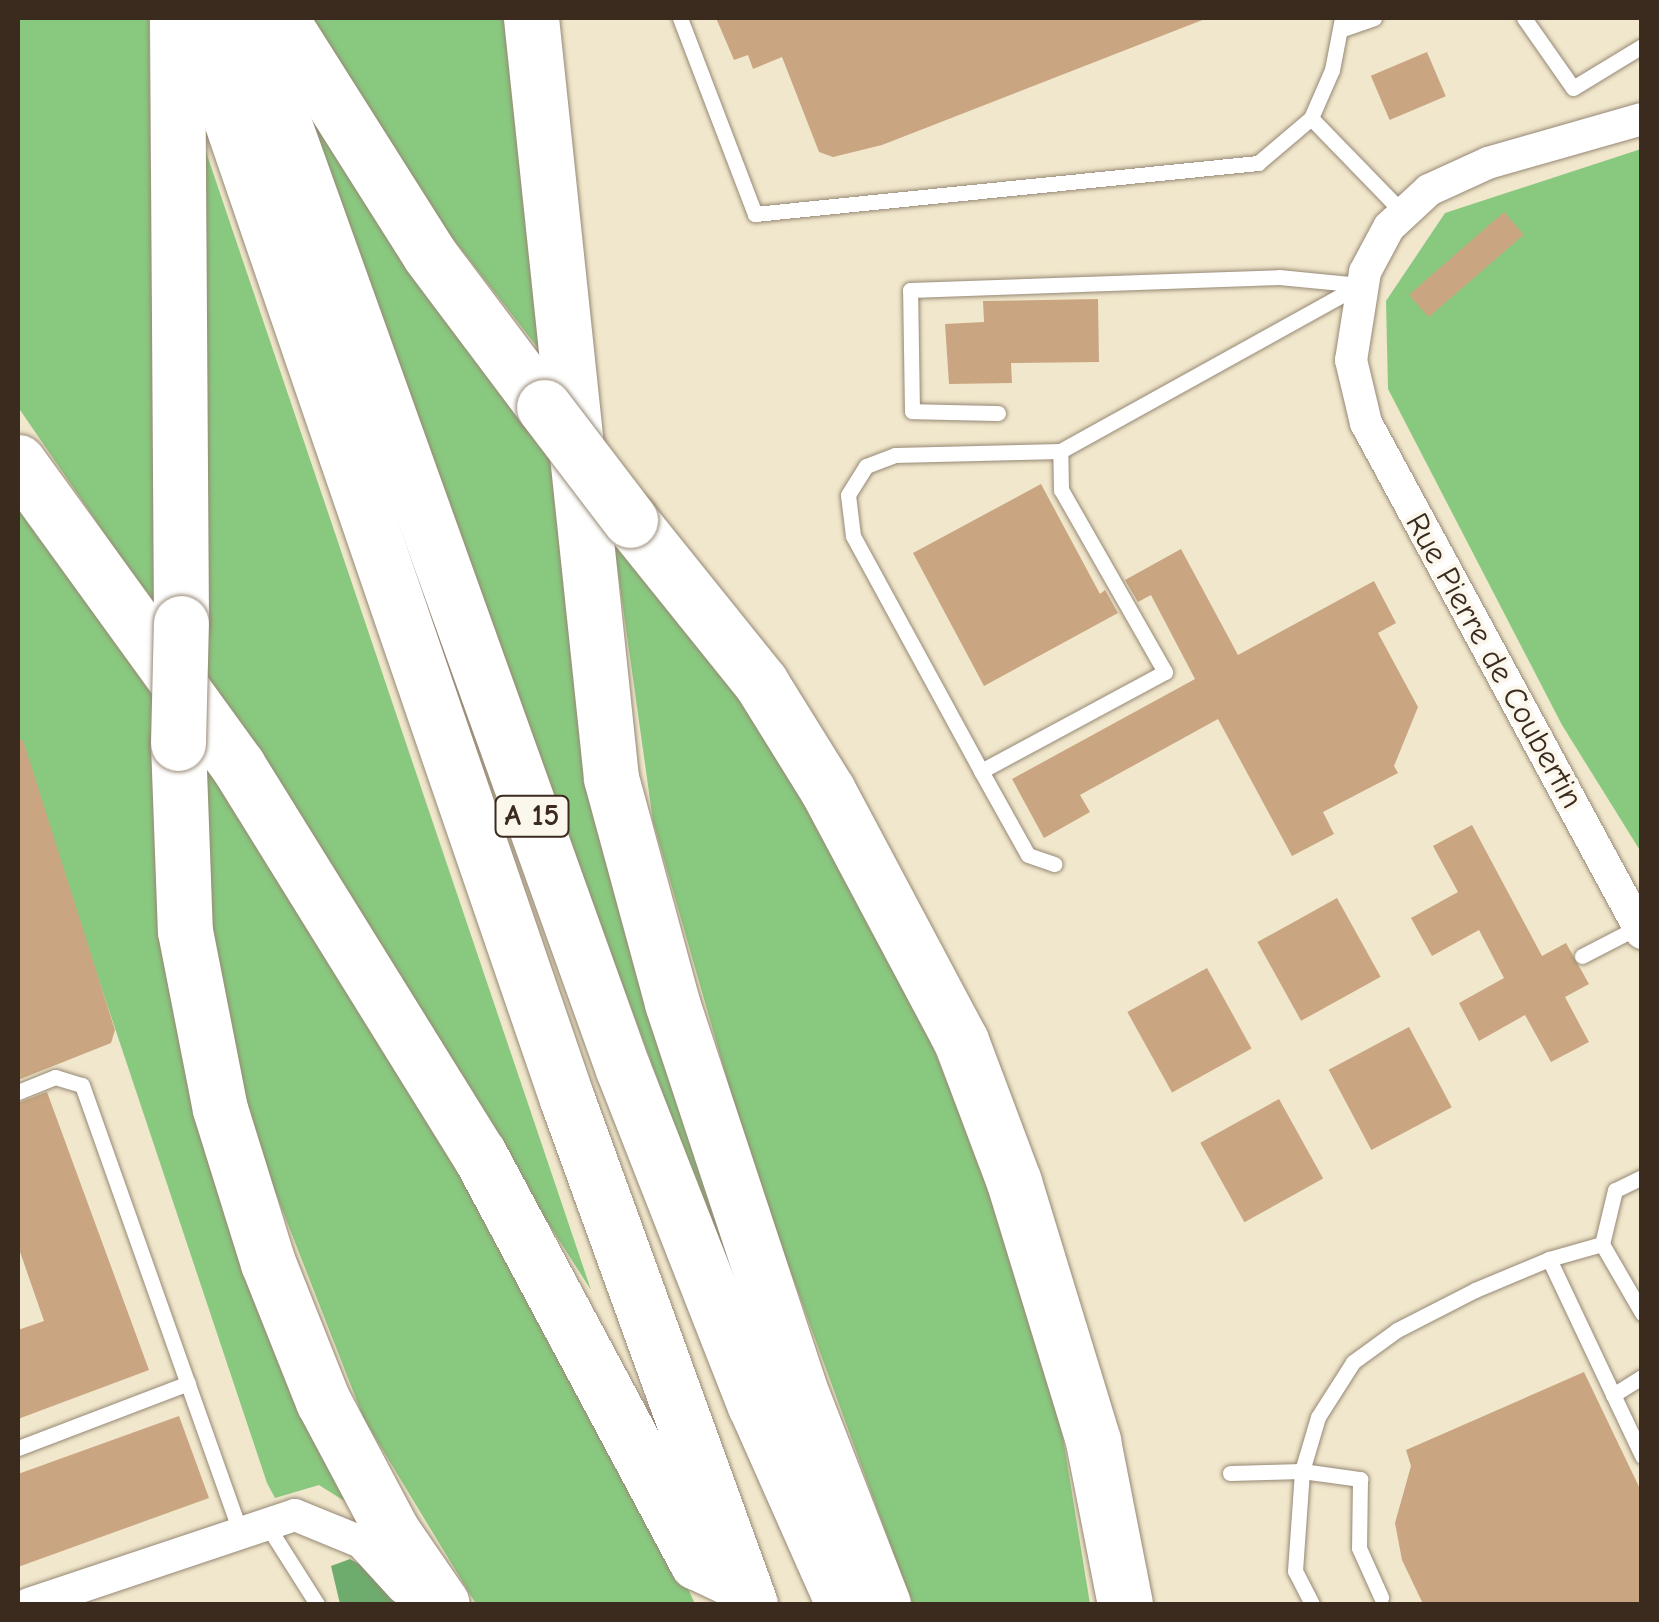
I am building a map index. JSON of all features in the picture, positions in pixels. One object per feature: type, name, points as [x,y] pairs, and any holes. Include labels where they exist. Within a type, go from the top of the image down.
[{"type":"highway","points":[[177,18],[181,623],[178,742],[185,931],[220,1109],[268,1263],[323,1401],[392,1531],[442,1604]]},
{"type":"highway","name":"A 15","points":[[196,18],[566,1099],[745,1594]]},
{"type":"highway","name":"A 15","points":[[246,18],[623,1069],[755,1405],[843,1604]]},
{"type":"highway","points":[[280,18],[429,254],[630,520],[761,683],[828,791],[961,1041],[1014,1182],[1093,1441],[1125,1602]]},
{"type":"highway","points":[[531,18],[612,778],[672,1004],[798,1385],[883,1604]]},
{"type":"highway","points":[[538,72],[549,18]]},
{"type":"highway","points":[[18,462],[238,766],[480,1154],[697,1562],[745,1594]]},
{"type":"street","points":[[1360,285],[1402,212],[1458,174],[1642,120]]},
{"type":"street","name":"Rue Pierre de Coubertin","points":[[1360,285],[1352,334],[1354,385],[1384,459],[1640,930]]},
{"type":"street","points":[[29,1604],[252,1526],[308,1517],[346,1533],[381,1562],[416,1604]]},
{"type":"lane","points":[[680,18],[755,214],[1258,162],[1311,118],[1341,24],[1374,18]]},
{"type":"lane","points":[[1524,18],[1573,88],[1642,46]]},
{"type":"lane","points":[[1311,118],[1402,212]]},
{"type":"lane","points":[[998,413],[912,411],[910,290],[1279,277],[1360,285]]},
{"type":"lane","points":[[1054,864],[1028,856],[853,536],[848,495],[866,466],[896,455],[1060,451],[1360,285]]},
{"type":"lane","points":[[982,771],[1166,672],[1062,490],[1060,451]]},
{"type":"lane","points":[[1582,956],[1640,930]]},
{"type":"lane","points":[[18,1092],[55,1077],[82,1084],[188,1384],[252,1526],[317,1604]]},
{"type":"lane","points":[[1642,1176],[1616,1190],[1602,1244],[1642,1314]]},
{"type":"lane","points":[[1312,1604],[1296,1571],[1302,1470],[1318,1418],[1353,1362],[1397,1330],[1548,1259],[1602,1244]]},
{"type":"lane","points":[[1548,1259],[1642,1456]]},
{"type":"lane","points":[[1612,1395],[1642,1377]]},
{"type":"lane","points":[[18,1448],[188,1384]]},
{"type":"lane","points":[[1230,1473],[1302,1470],[1360,1480],[1359,1548],[1381,1598]]},
{"type":"green space","points":[[18,18],[149,18],[155,607],[18,407]]},
{"type":"green space","points":[[296,18],[517,18],[559,375],[370,132]]},
{"type":"green space","points":[[271,33],[561,467],[599,772],[732,1281]]},
{"type":"green space","points":[[201,137],[591,1290],[203,685]]},
{"type":"green space","points":[[1641,149],[1641,852],[1562,725],[1388,389],[1386,301],[1445,213]]},
{"type":"green space","points":[[18,485],[156,683],[157,785],[346,1502],[319,1485],[275,1498],[267,1483],[18,738]]},
{"type":"green space","points":[[612,529],[738,687],[867,890],[1011,1234],[1063,1438],[1090,1604],[913,1604],[910,1599],[751,1163],[653,821]]},
{"type":"green space","points":[[200,749],[344,960],[637,1477],[695,1604],[476,1604],[364,1419],[241,1104],[197,884]]},
{"type":"green space","points":[[350,1559],[366,1568],[397,1604],[340,1604],[331,1566]]},
{"type":"building","points":[[716,18],[1205,19],[882,145],[833,157],[819,152],[782,57],[753,69],[748,55],[734,60]]},
{"type":"building","points":[[1427,52],[1446,96],[1390,120],[1371,76]]},
{"type":"building","points":[[1504,212],[1524,235],[1429,317],[1409,295]]},
{"type":"building","points":[[1098,299],[1099,362],[1011,363],[1012,383],[949,384],[945,324],[984,322],[983,301]]},
{"type":"building","points":[[1041,484],[1100,594],[1105,590],[1118,613],[984,686],[913,553]]},
{"type":"building","points":[[1181,549],[1238,655],[1374,581],[1396,623],[1378,633],[1418,707],[1394,766],[1398,773],[1323,812],[1334,834],[1292,856],[1218,719],[1080,795],[1090,812],[1044,838],[1012,779],[1195,679],[1151,595],[1138,602],[1125,580]]},
{"type":"building","points":[[18,740],[23,740],[115,1030],[111,1043],[18,1080]]},
{"type":"building","points":[[1472,825],[1542,956],[1566,943],[1589,984],[1565,997],[1589,1042],[1551,1062],[1525,1015],[1479,1041],[1459,1003],[1504,978],[1479,930],[1432,956],[1411,918],[1458,892],[1433,846]]},
{"type":"building","points":[[1337,898],[1381,977],[1301,1021],[1257,942]]},
{"type":"building","points":[[1207,968],[1252,1048],[1172,1093],[1127,1012]]},
{"type":"building","points":[[1409,1027],[1452,1107],[1371,1150],[1329,1070]]},
{"type":"building","points":[[47,1092],[149,1370],[18,1419],[18,1330],[44,1321],[18,1246],[18,1103]]},
{"type":"building","points":[[1279,1099],[1323,1179],[1244,1222],[1200,1143]]},
{"type":"building","points":[[1584,1372],[1642,1493],[1642,1604],[1423,1604],[1402,1560],[1395,1523],[1411,1466],[1406,1450]]},
{"type":"building","points":[[179,1416],[209,1498],[18,1567],[18,1474]]}]
